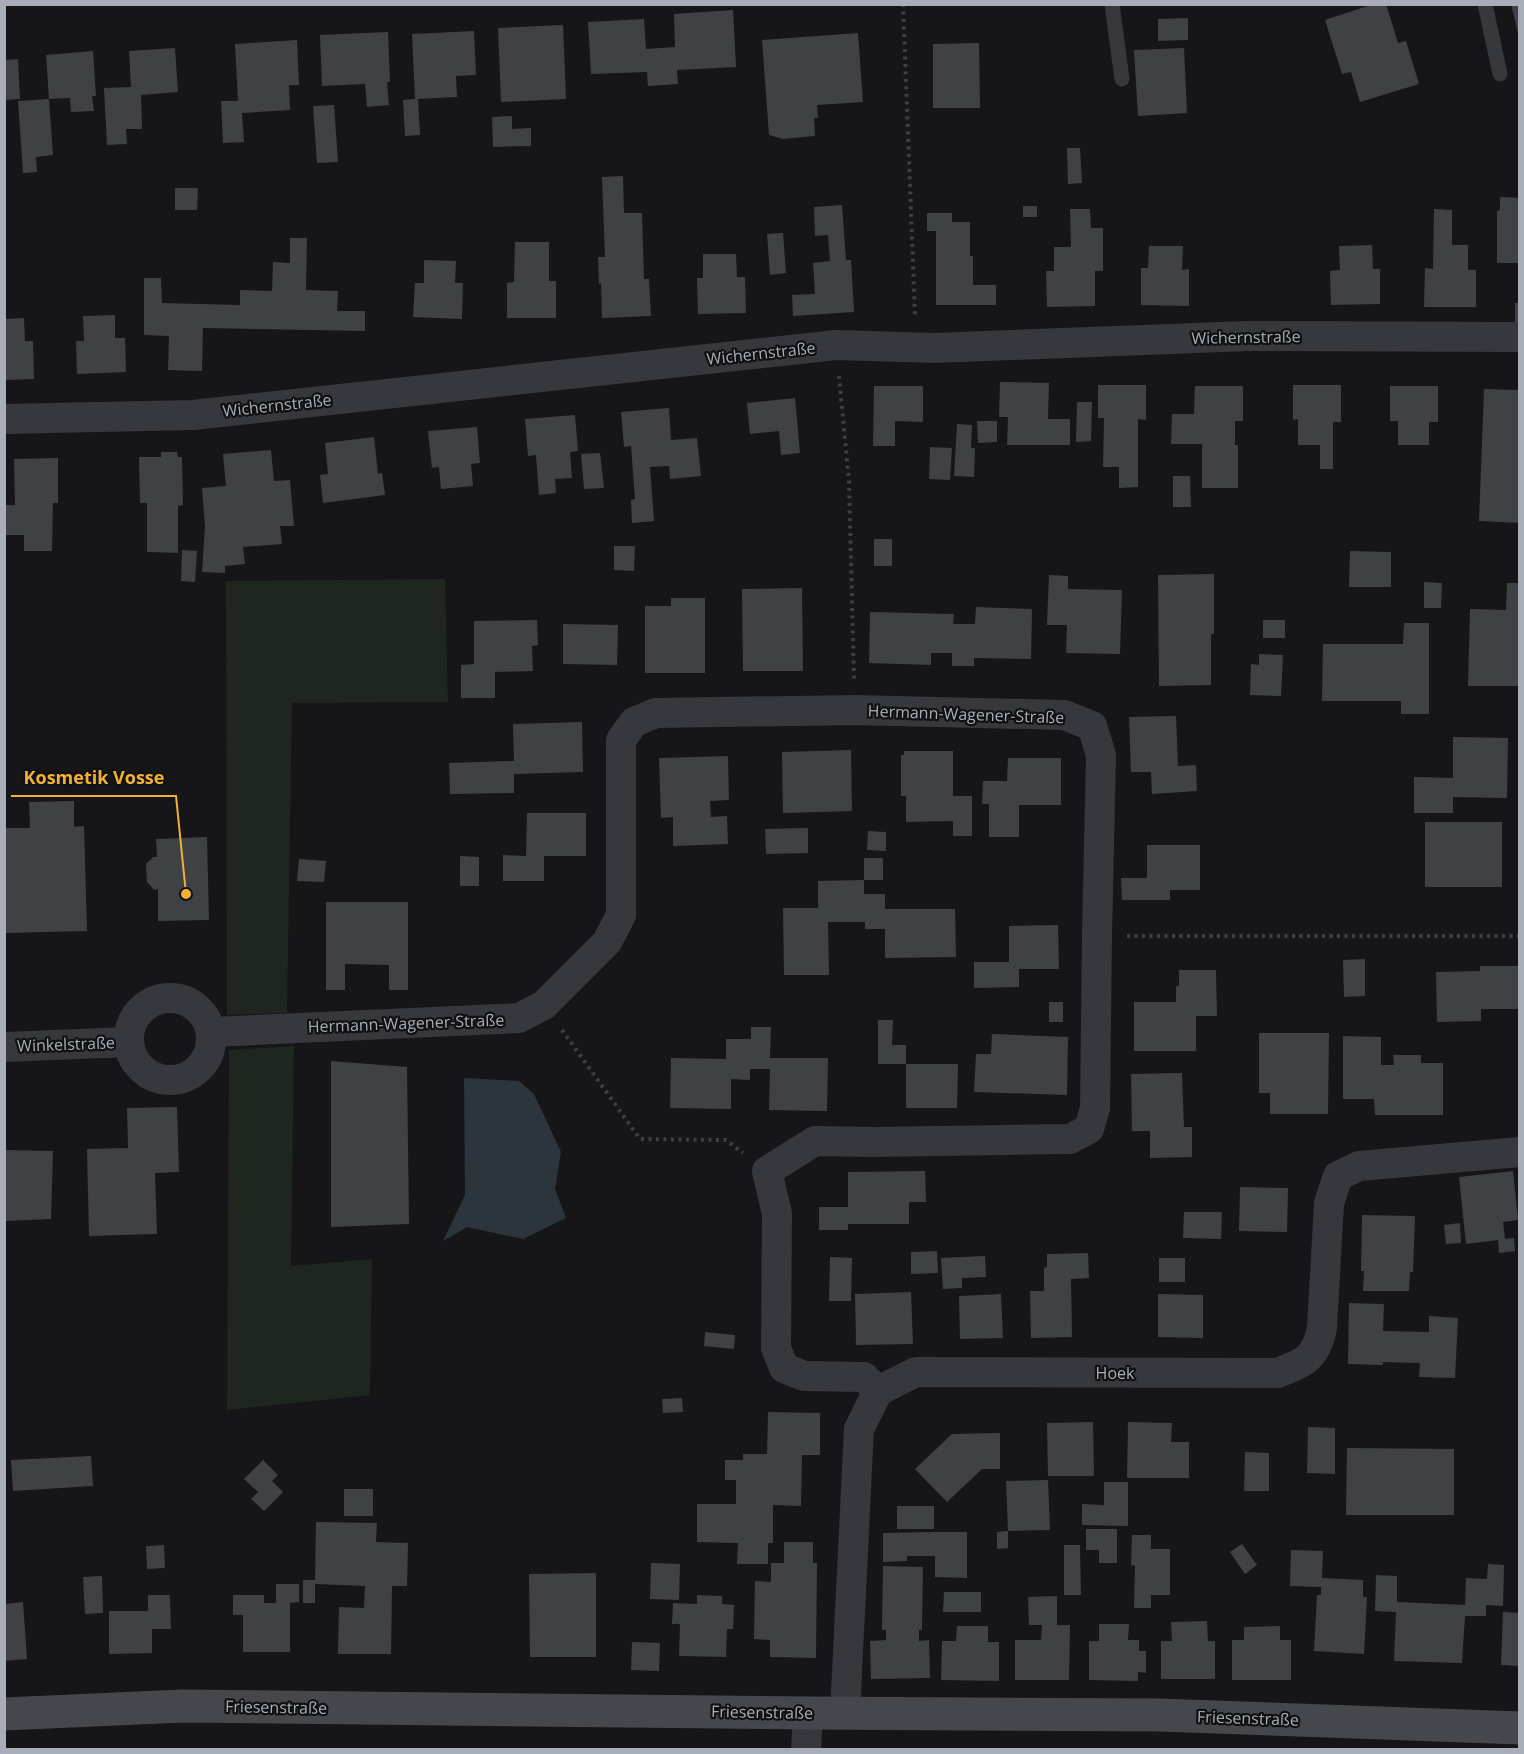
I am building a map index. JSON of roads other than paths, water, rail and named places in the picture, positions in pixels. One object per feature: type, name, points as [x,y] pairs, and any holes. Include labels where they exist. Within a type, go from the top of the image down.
[{"type":"street","name":"Wichernstraße","points":[[4,418],[193,414],[836,345],[934,348],[1248,336],[1520,337]]},
{"type":"street","name":"Hermann-Wagener-Straße","points":[[211,1032],[519,1018],[544,1005],[607,942],[621,915],[621,740],[634,722],[656,713],[855,710],[1064,715],[1092,726],[1101,755],[1096,936],[1095,1108],[1089,1129],[1070,1139],[815,1141],[767,1172],[777,1214],[776,1348],[784,1368],[804,1376],[864,1377],[878,1391]]},
{"type":"street","name":"Winkelstraße","points":[[172,997],[186,1000],[198,1008],[207,1019],[211,1032],[211,1046],[207,1058],[199,1069],[188,1077],[174,1080],[161,1080],[148,1075],[131,1055],[128,1041],[135,1015],[158,998],[172,997]]},
{"type":"street","name":"Winkelstraße","points":[[4,1047],[128,1041]]},
{"type":"street","name":"Hoek","points":[[878,1391],[916,1372],[1278,1373],[1304,1363],[1318,1345],[1322,1328],[1329,1203],[1338,1176],[1359,1166],[1520,1152]]},
{"type":"street","points":[[845,1713],[859,1429],[878,1391]]},
{"type":"street","name":"Friesenstraße","points":[[4,1714],[183,1706],[1159,1715],[1520,1728]]},
{"type":"street","points":[[806,1749],[808,1713]]},
{"type":"lane","points":[[1112,4],[1122,80]]},
{"type":"lane","points":[[1485,4],[1500,74]]},
{"type":"place","name":"Kosmetik Vosse","points":[[186,894]]}]
